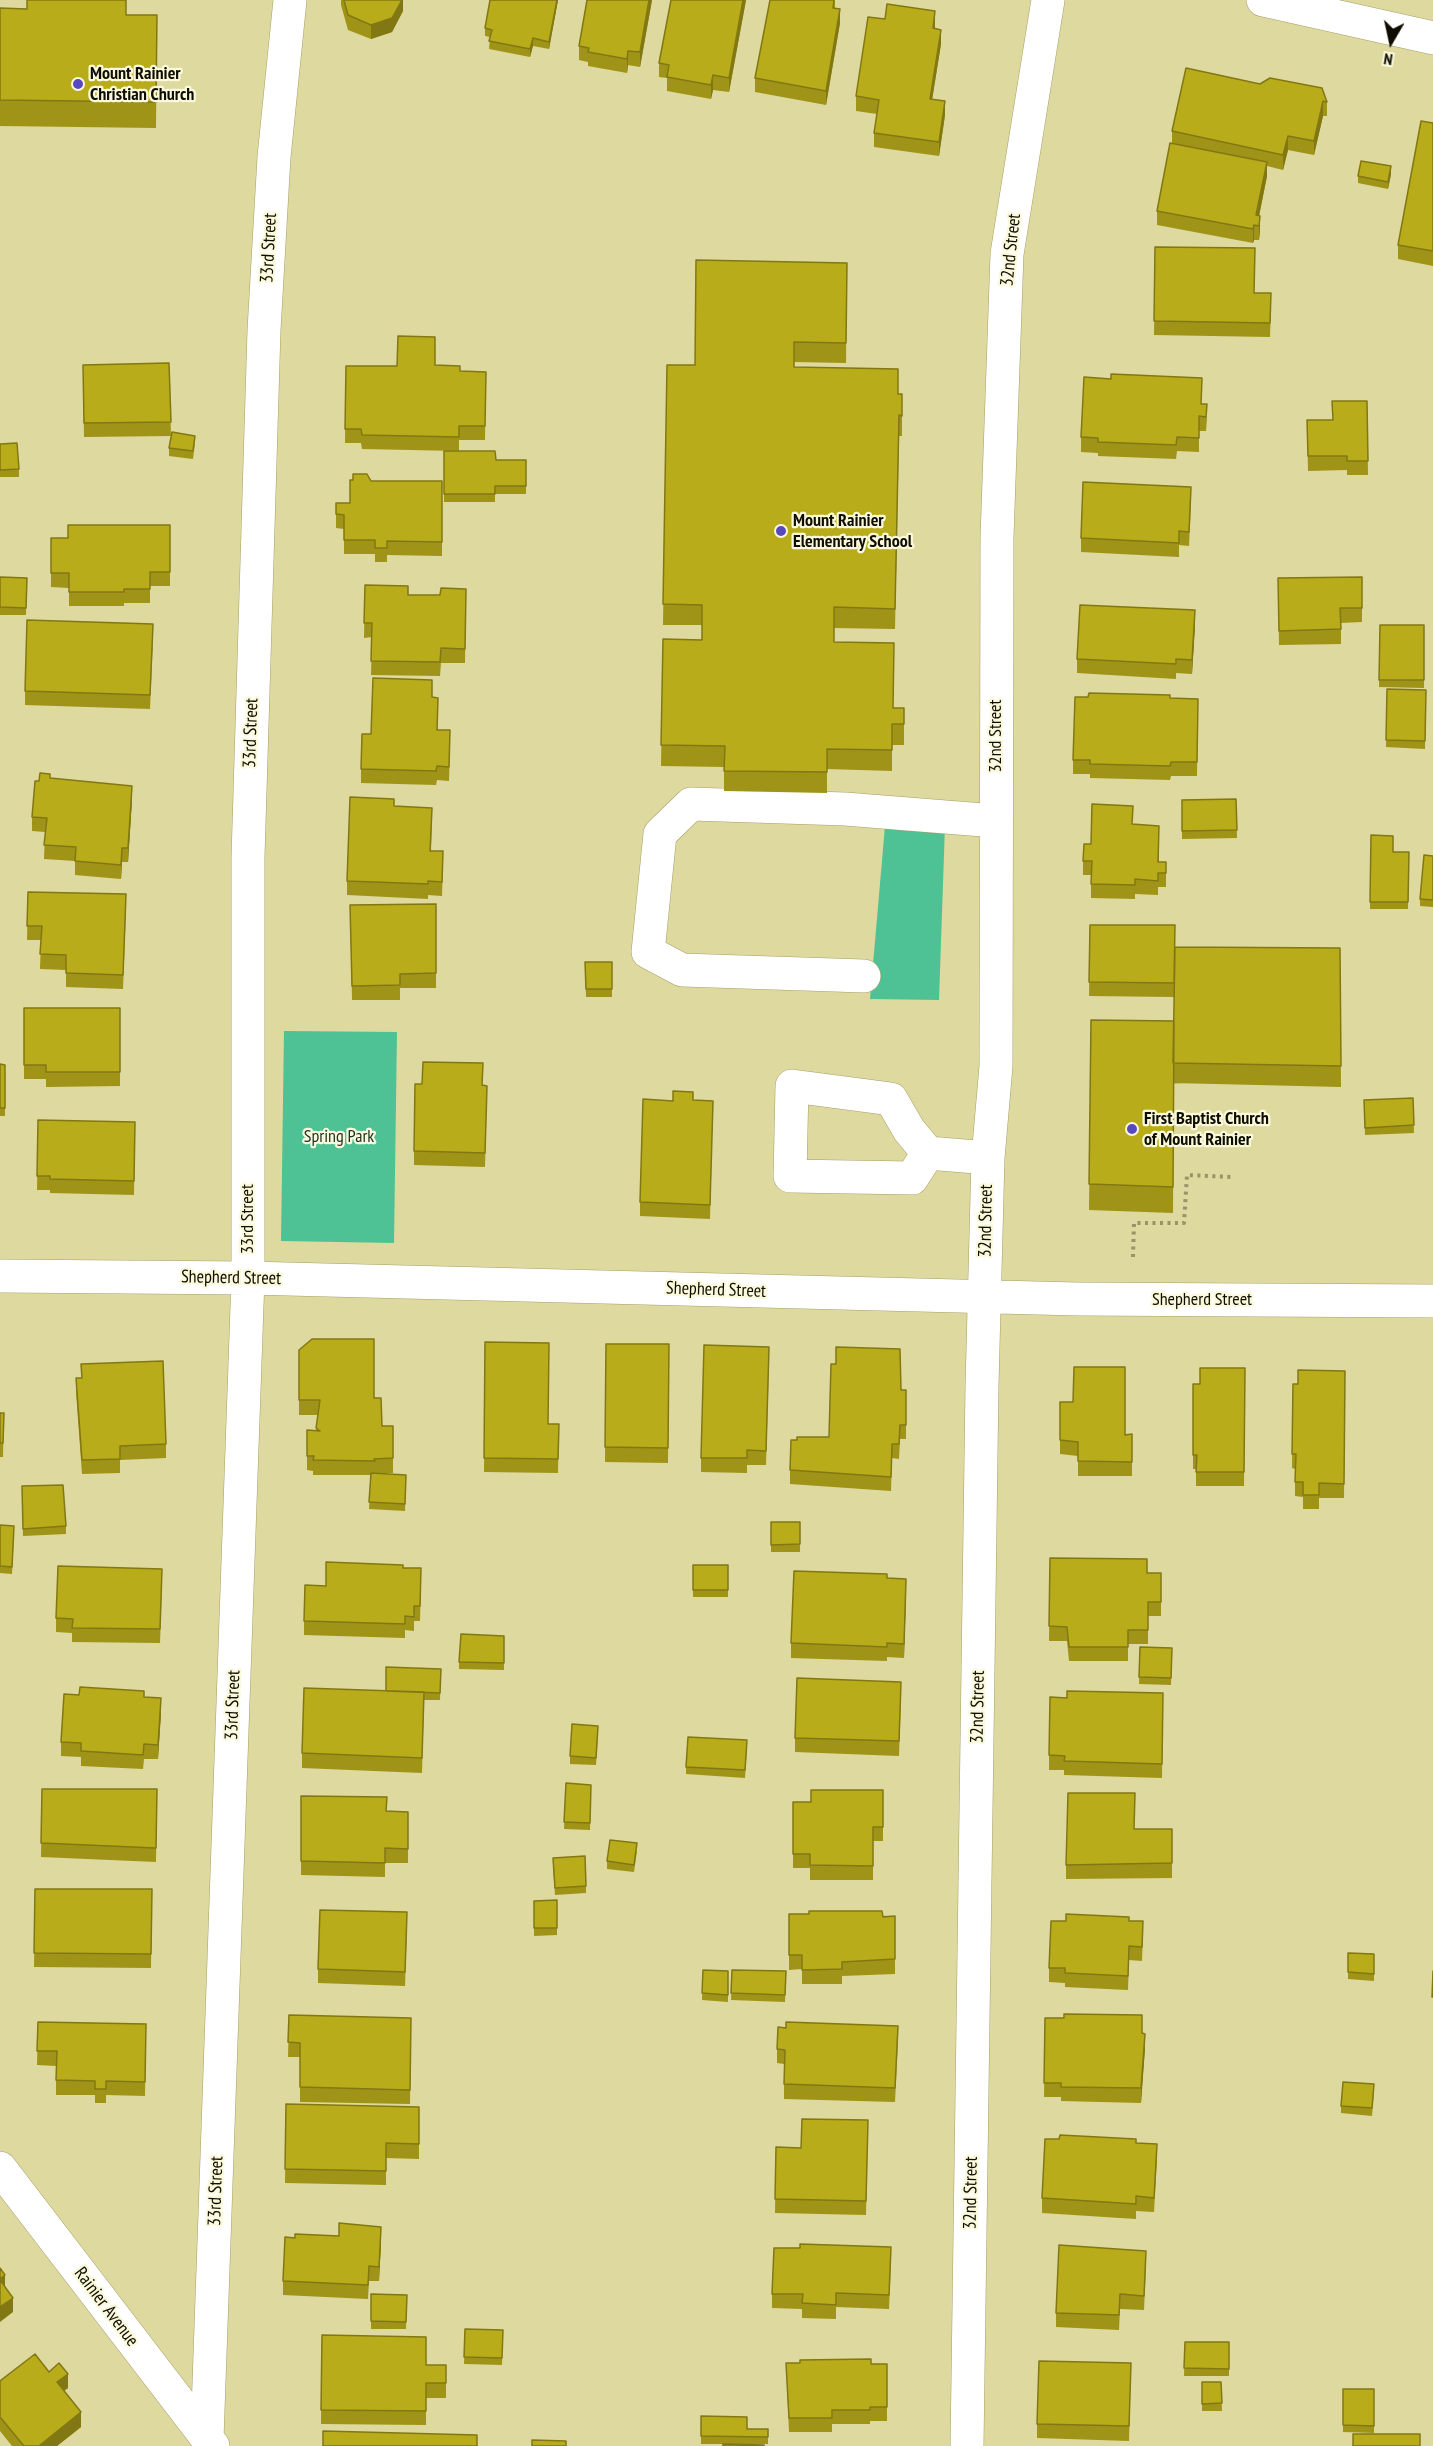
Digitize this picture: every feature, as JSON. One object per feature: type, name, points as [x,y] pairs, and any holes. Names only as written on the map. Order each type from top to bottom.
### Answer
[{"type":"street","name":"33rd Street","points":[[210,2443],[248,1278],[248,857],[264,330],[274,157],[290,0]]},
{"type":"street","name":"32nd Street","points":[[967,2446],[984,1296],[988,1158],[996,1066],[997,537],[1007,254],[1048,0]]},
{"type":"street","points":[[1263,0],[1433,38]]},
{"type":"street","points":[[864,976],[682,970],[648,952],[660,834],[692,804],[845,809],[996,821]]},
{"type":"street","points":[[928,1153],[988,1158]]},
{"type":"street","name":"Shepherd Street","points":[[0,1275],[248,1278],[1077,1299],[1433,1301]]},
{"type":"street","name":"Rainier Avenue","points":[[0,2168],[210,2443]]},
{"type":"path","points":[[1133,1262],[1134,1223],[1184,1223],[1187,1175],[1232,1177]]},
{"type":"green space","points":[[945,825],[939,1000],[870,999],[885,826]]},
{"type":"green space","name":"Spring Park","points":[[284,1031],[397,1032],[394,1243],[281,1241]]},
{"type":"building","name":"Mount Rainier Christian Church","points":[[27,0],[126,0],[126,15],[157,15],[156,102],[0,100],[0,8],[27,9]]},
{"type":"building","points":[[344,0],[402,0],[392,18],[371,25],[348,15]]},
{"type":"building","points":[[490,0],[557,0],[549,42],[533,38],[530,49],[489,41],[492,30],[485,28]]},
{"type":"building","points":[[587,0],[649,0],[640,52],[628,51],[627,59],[588,52],[589,48],[579,46]]},
{"type":"building","points":[[671,0],[743,0],[729,78],[713,75],[711,85],[667,77],[669,65],[659,63]]},
{"type":"building","points":[[770,0],[834,0],[833,8],[840,9],[826,91],[755,78]]},
{"type":"building","points":[[887,4],[935,11],[933,28],[941,30],[930,99],[945,101],[939,142],[874,133],[879,100],[856,96],[868,17],[885,19]]},
{"type":"building","points":[[1186,68],[1260,84],[1270,78],[1322,88],[1327,102],[1323,101],[1314,141],[1288,136],[1283,155],[1172,131]]},
{"type":"building","points":[[1421,121],[1433,123],[1433,251],[1398,245]]},
{"type":"building","points":[[1170,143],[1267,162],[1256,215],[1260,216],[1259,226],[1254,225],[1253,229],[1157,211]]},
{"type":"building","points":[[1361,161],[1391,166],[1388,182],[1358,176]]},
{"type":"building","points":[[1155,247],[1255,248],[1254,293],[1271,293],[1270,323],[1154,321]]},
{"type":"building","name":"Mount Rainier Elementary School","points":[[696,260],[847,263],[846,343],[794,342],[794,367],[898,369],[898,394],[902,394],[902,416],[899,415],[895,609],[834,607],[834,642],[894,643],[893,708],[904,708],[904,724],[892,724],[892,750],[827,749],[827,772],[724,771],[725,746],[661,745],[663,639],[702,640],[702,605],[663,604],[667,365],[695,365]]},
{"type":"building","points":[[398,336],[435,337],[435,365],[460,366],[460,371],[486,372],[485,426],[459,426],[459,437],[362,435],[361,429],[345,429],[346,366],[397,366]]},
{"type":"building","points":[[169,363],[171,422],[84,423],[83,365]]},
{"type":"building","points":[[1111,374],[1202,378],[1201,404],[1207,404],[1206,417],[1199,416],[1199,438],[1177,437],[1176,445],[1098,442],[1098,438],[1081,437],[1084,377],[1111,379]]},
{"type":"building","points":[[1332,401],[1367,401],[1368,461],[1347,461],[1347,456],[1308,456],[1307,420],[1333,420]]},
{"type":"building","points":[[172,432],[195,436],[193,451],[169,448]]},
{"type":"building","points":[[17,443],[19,469],[0,470],[0,444]]},
{"type":"building","points":[[444,451],[495,451],[496,460],[526,460],[526,486],[495,486],[495,494],[444,494]]},
{"type":"building","points":[[353,474],[367,474],[371,481],[442,481],[442,542],[387,541],[387,548],[375,548],[375,540],[344,540],[344,515],[336,514],[336,503],[350,503],[350,480],[353,480]]},
{"type":"building","points":[[1083,482],[1191,487],[1189,532],[1179,531],[1179,543],[1081,538]]},
{"type":"building","points":[[68,525],[170,525],[170,572],[150,572],[150,589],[124,589],[124,592],[69,592],[69,573],[51,573],[51,538],[68,538]]},
{"type":"building","points":[[0,577],[27,578],[26,608],[0,607]]},
{"type":"building","points":[[1362,577],[1362,608],[1340,608],[1341,629],[1279,631],[1278,578]]},
{"type":"building","points":[[365,585],[408,586],[408,595],[440,595],[441,588],[466,589],[465,649],[441,648],[440,662],[371,661],[372,623],[364,623]]},
{"type":"building","points":[[1080,605],[1195,610],[1192,660],[1176,659],[1176,664],[1077,659]]},
{"type":"building","points":[[27,620],[153,624],[150,695],[25,691]]},
{"type":"building","points":[[1380,625],[1424,625],[1424,680],[1379,680]]},
{"type":"building","points":[[373,678],[432,680],[432,697],[438,698],[437,730],[450,730],[449,767],[437,766],[436,771],[361,769],[362,734],[371,734]]},
{"type":"building","points":[[1387,689],[1426,690],[1425,741],[1386,740]]},
{"type":"building","points":[[1089,693],[1170,695],[1170,698],[1198,699],[1197,762],[1171,762],[1170,766],[1090,764],[1090,760],[1073,760],[1075,697],[1088,697]]},
{"type":"building","points":[[40,773],[50,774],[50,778],[132,786],[128,848],[122,848],[121,865],[75,861],[76,847],[44,845],[47,818],[32,817],[35,781],[39,781]]},
{"type":"building","points":[[350,797],[394,799],[394,806],[432,808],[430,851],[443,851],[442,882],[428,881],[428,884],[347,881]]},
{"type":"building","points":[[1236,799],[1237,830],[1182,831],[1182,800]]},
{"type":"building","points":[[1092,804],[1133,806],[1132,824],[1159,826],[1158,862],[1166,862],[1166,873],[1158,873],[1158,881],[1135,879],[1135,885],[1091,884],[1092,861],[1083,861],[1084,844],[1091,844]]},
{"type":"building","points":[[1371,835],[1393,836],[1393,852],[1409,852],[1408,902],[1370,902]]},
{"type":"building","points":[[1424,855],[1433,856],[1433,900],[1420,899]]},
{"type":"building","points":[[28,892],[126,894],[123,975],[66,973],[66,955],[40,954],[42,926],[27,926]]},
{"type":"building","points":[[436,904],[436,973],[400,974],[400,985],[352,986],[350,905]]},
{"type":"building","points":[[1090,925],[1175,925],[1174,983],[1089,982]]},
{"type":"building","points":[[1175,947],[1340,948],[1341,1066],[1173,1063]]},
{"type":"building","points":[[585,962],[612,962],[612,989],[586,989]]},
{"type":"building","points":[[24,1008],[120,1008],[120,1072],[46,1072],[46,1065],[24,1065]]},
{"type":"building","name":"First Baptist Church of Mount Rainier","points":[[1091,1020],[1174,1021],[1173,1187],[1089,1184]]},
{"type":"building","points":[[423,1062],[483,1063],[482,1085],[487,1086],[485,1153],[414,1151],[415,1084],[422,1084]]},
{"type":"building","points":[[0,1064],[5,1065],[5,1108],[0,1108]]},
{"type":"building","points":[[673,1091],[693,1092],[693,1100],[713,1101],[710,1205],[640,1202],[643,1099],[673,1101]]},
{"type":"building","points":[[1413,1098],[1414,1125],[1365,1128],[1364,1100]]},
{"type":"building","points":[[38,1120],[135,1122],[134,1181],[50,1179],[50,1176],[37,1176]]},
{"type":"building","points":[[312,1339],[374,1339],[374,1398],[381,1398],[382,1426],[393,1426],[393,1458],[374,1459],[375,1461],[313,1460],[314,1456],[307,1456],[307,1430],[320,1431],[316,1428],[320,1400],[299,1400],[299,1350]]},
{"type":"building","points":[[485,1342],[549,1343],[548,1424],[559,1424],[558,1459],[484,1458]]},
{"type":"building","points":[[606,1344],[669,1344],[668,1448],[605,1447]]},
{"type":"building","points":[[704,1345],[769,1347],[766,1451],[747,1450],[747,1458],[701,1458]]},
{"type":"building","points":[[836,1347],[900,1349],[901,1390],[906,1390],[906,1425],[900,1425],[899,1444],[892,1444],[891,1477],[790,1470],[791,1440],[797,1440],[797,1437],[829,1437],[831,1364],[836,1364]]},
{"type":"building","points":[[163,1361],[166,1444],[120,1446],[120,1459],[82,1460],[76,1378],[82,1378],[81,1364]]},
{"type":"building","points":[[1074,1367],[1125,1367],[1125,1435],[1132,1434],[1132,1462],[1078,1461],[1078,1442],[1060,1440],[1060,1402],[1073,1402]]},
{"type":"building","points":[[1200,1368],[1245,1368],[1244,1472],[1196,1472],[1197,1455],[1193,1455],[1193,1384],[1200,1384]]},
{"type":"building","points":[[1298,1370],[1345,1371],[1344,1484],[1319,1483],[1319,1495],[1303,1495],[1303,1482],[1295,1482],[1296,1454],[1292,1454],[1293,1384],[1298,1384]]},
{"type":"building","points":[[0,1413],[4,1413],[3,1443],[0,1443]]},
{"type":"building","points":[[371,1473],[406,1475],[405,1504],[369,1502]]},
{"type":"building","points":[[63,1485],[66,1526],[23,1529],[22,1486]]},
{"type":"building","points":[[771,1522],[800,1522],[800,1544],[771,1545]]},
{"type":"building","points":[[0,1525],[14,1526],[12,1567],[0,1566]]},
{"type":"building","points":[[1050,1558],[1147,1559],[1147,1573],[1161,1573],[1161,1602],[1148,1602],[1148,1630],[1128,1630],[1128,1647],[1069,1647],[1067,1627],[1049,1626]]},
{"type":"building","points":[[326,1562],[403,1565],[403,1568],[421,1568],[420,1606],[414,1606],[414,1617],[405,1616],[405,1624],[304,1621],[305,1585],[326,1586]]},
{"type":"building","points":[[693,1565],[728,1565],[728,1590],[693,1590]]},
{"type":"building","points":[[58,1566],[162,1569],[160,1629],[72,1628],[73,1619],[56,1618]]},
{"type":"building","points":[[794,1571],[887,1574],[887,1578],[906,1579],[904,1644],[887,1643],[887,1647],[791,1643]]},
{"type":"building","points":[[461,1634],[504,1636],[504,1663],[459,1662]]},
{"type":"building","points":[[1140,1647],[1172,1648],[1171,1678],[1139,1677]]},
{"type":"building","points":[[386,1667],[441,1669],[440,1693],[386,1691]]},
{"type":"building","points":[[797,1678],[901,1682],[899,1741],[795,1738]]},
{"type":"building","points":[[80,1687],[144,1691],[144,1697],[161,1698],[158,1745],[144,1744],[143,1755],[81,1751],[81,1743],[61,1742],[64,1694],[79,1695]]},
{"type":"building","points":[[304,1688],[424,1692],[422,1758],[302,1753]]},
{"type":"building","points":[[1067,1691],[1163,1693],[1162,1764],[1064,1761],[1065,1756],[1049,1755],[1050,1697],[1067,1698]]},
{"type":"building","points":[[572,1724],[598,1726],[596,1758],[570,1756]]},
{"type":"building","points":[[688,1737],[747,1740],[745,1770],[686,1767]]},
{"type":"building","points":[[566,1783],[591,1785],[590,1823],[564,1822]]},
{"type":"building","points":[[42,1789],[157,1789],[156,1848],[41,1843]]},
{"type":"building","points":[[811,1790],[883,1790],[883,1827],[873,1827],[873,1866],[810,1865],[810,1854],[793,1854],[793,1802],[811,1802]]},
{"type":"building","points":[[1068,1793],[1135,1793],[1134,1829],[1172,1829],[1172,1863],[1066,1865]]},
{"type":"building","points":[[301,1796],[387,1797],[386,1811],[408,1812],[408,1849],[385,1848],[385,1863],[301,1861]]},
{"type":"building","points":[[610,1840],[637,1843],[634,1865],[607,1861]]},
{"type":"building","points":[[585,1856],[586,1886],[555,1888],[553,1858]]},
{"type":"building","points":[[35,1889],[152,1889],[151,1954],[34,1953]]},
{"type":"building","points":[[557,1900],[557,1928],[534,1928],[534,1901]]},
{"type":"building","points":[[320,1910],[407,1912],[405,1972],[318,1969]]},
{"type":"building","points":[[809,1911],[882,1911],[883,1917],[895,1916],[895,1959],[842,1962],[842,1969],[802,1970],[802,1955],[789,1955],[789,1914],[809,1914]]},
{"type":"building","points":[[1066,1914],[1129,1917],[1129,1921],[1143,1921],[1142,1947],[1129,1946],[1128,1976],[1065,1973],[1065,1968],[1049,1968],[1051,1921],[1066,1921]]},
{"type":"building","points":[[1348,1953],[1374,1954],[1374,1974],[1348,1972]]},
{"type":"building","points":[[703,1970],[728,1971],[728,1995],[702,1993]]},
{"type":"building","points":[[732,1970],[786,1971],[785,1995],[731,1993]]},
{"type":"building","points":[[1064,2014],[1142,2015],[1142,2033],[1145,2034],[1141,2088],[1061,2087],[1061,2083],[1044,2083],[1045,2018],[1064,2018]]},
{"type":"building","points":[[289,2015],[411,2018],[410,2090],[300,2087],[300,2043],[288,2042]]},
{"type":"building","points":[[38,2022],[146,2024],[145,2082],[106,2081],[106,2089],[95,2089],[95,2081],[56,2080],[57,2051],[37,2051]]},
{"type":"building","points":[[786,2022],[898,2026],[895,2088],[784,2084],[785,2050],[777,2049],[778,2027],[786,2028]]},
{"type":"building","points":[[1343,2082],[1374,2084],[1372,2108],[1341,2106]]},
{"type":"building","points":[[286,2104],[419,2107],[419,2144],[386,2143],[386,2171],[285,2169]]},
{"type":"building","points":[[802,2119],[868,2120],[866,2201],[775,2199],[776,2147],[801,2148]]},
{"type":"building","points":[[1060,2135],[1136,2139],[1136,2143],[1157,2144],[1154,2198],[1136,2196],[1136,2204],[1042,2198],[1045,2139],[1059,2139]]},
{"type":"building","points":[[339,2223],[381,2227],[379,2267],[369,2266],[368,2285],[283,2281],[285,2237],[295,2238],[295,2234],[339,2236]]},
{"type":"building","points":[[800,2244],[891,2247],[889,2295],[836,2293],[836,2305],[802,2303],[803,2294],[772,2294],[774,2248],[800,2248]]},
{"type":"building","points":[[1059,2245],[1146,2251],[1144,2296],[1120,2294],[1119,2315],[1056,2313]]},
{"type":"building","points":[[0,2268],[5,2275],[0,2279]]},
{"type":"building","points":[[0,2280],[13,2298],[0,2307]]},
{"type":"building","points":[[371,2294],[407,2295],[406,2322],[371,2321]]},
{"type":"building","points":[[465,2329],[503,2330],[502,2358],[464,2357]]},
{"type":"building","points":[[322,2335],[426,2337],[426,2365],[446,2365],[446,2383],[426,2383],[426,2411],[321,2410]]},
{"type":"building","points":[[1185,2342],[1229,2342],[1229,2369],[1184,2368]]},
{"type":"building","points":[[35,2354],[49,2372],[59,2363],[68,2374],[57,2382],[81,2412],[39,2446],[24,2446],[0,2417],[0,2381]]},
{"type":"building","points":[[871,2359],[871,2364],[887,2364],[887,2407],[870,2407],[870,2410],[832,2410],[832,2418],[789,2418],[786,2363],[800,2363],[800,2360]]},
{"type":"building","points":[[1039,2361],[1131,2363],[1129,2426],[1037,2424]]},
{"type":"building","points":[[1202,2382],[1221,2382],[1222,2403],[1202,2404]]},
{"type":"building","points":[[1343,2389],[1374,2389],[1374,2426],[1343,2425]]},
{"type":"building","points":[[701,2416],[747,2417],[747,2429],[768,2429],[768,2437],[701,2436]]},
{"type":"building","points":[[323,2431],[477,2435],[477,2446],[323,2446]]},
{"type":"building","points":[[1353,2434],[1420,2434],[1420,2446],[1353,2446]]},
{"type":"building","points":[[532,2440],[566,2441],[566,2446],[532,2446]]},
{"type":"building","points":[[723,2444],[764,2445],[764,2446],[723,2446]]},
{"type":"place","name":"Mount Rainier Christian Church","points":[[78,84]]},
{"type":"place","name":"Mount Rainier Elementary School","points":[[781,531]]},
{"type":"place","name":"First Baptist Church of Mount Rainier","points":[[1132,1129]]}]
